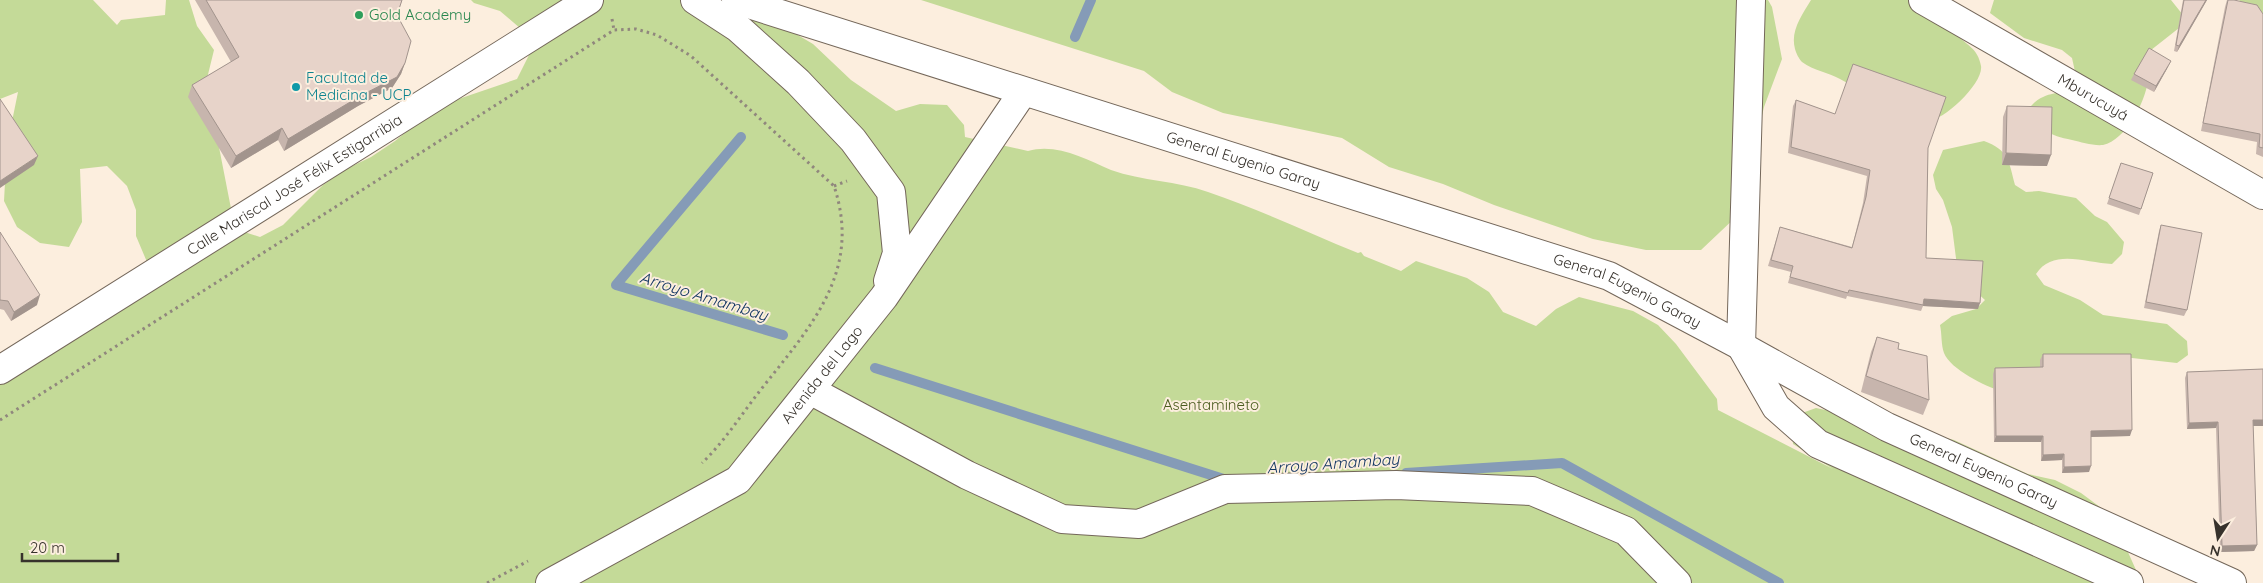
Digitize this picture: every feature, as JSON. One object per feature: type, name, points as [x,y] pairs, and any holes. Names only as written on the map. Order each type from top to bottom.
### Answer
[{"type":"street","name":"Calle Mariscal José Félix Estigarribia","points":[[0,370],[589,0]]},
{"type":"street","points":[[695,0],[738,28],[798,82],[853,140],[891,192],[896,253],[884,297]]},
{"type":"street","name":"General Eugenio Garay","points":[[736,0],[1022,92],[1609,276],[1887,427],[2232,583]]},
{"type":"street","points":[[1751,0],[1741,346],[1776,407],[1818,444],[2129,583]]},
{"type":"street","name":"Mburucuyá","points":[[1923,0],[2263,195]]},
{"type":"street","name":"Avenida del Lago","points":[[550,583],[738,480],[884,297],[1022,92]]},
{"type":"street","points":[[810,390],[967,475],[1062,519],[1139,524],[1225,489],[1396,485],[1532,491],[1626,530],[1677,583]]},
{"type":"path","points":[[0,420],[614,30],[636,29],[657,35],[691,56],[834,186],[841,206],[843,238],[837,275],[814,321],[709,456],[695,469]]},
{"type":"path","points":[[487,583],[531,560]]},
{"type":"green space","name":"Asentamineto","points":[[0,0],[93,0],[117,25],[121,20],[165,15],[166,0],[189,0],[197,26],[214,50],[201,103],[218,142],[235,229],[260,237],[283,225],[323,185],[346,169],[371,157],[395,141],[438,106],[517,79],[529,55],[521,29],[500,11],[474,3],[471,0],[738,0],[813,44],[851,80],[896,111],[920,104],[947,105],[964,125],[965,137],[1028,151],[1050,149],[1071,153],[1123,174],[1196,188],[1265,213],[1358,253],[1361,252],[1364,256],[1401,271],[1416,261],[1467,278],[1489,292],[1503,312],[1536,326],[1556,309],[1579,297],[1633,311],[1658,325],[1676,344],[1717,399],[1718,410],[1833,469],[1793,444],[1791,417],[1816,408],[1897,425],[1954,440],[2028,474],[2055,480],[2081,493],[2104,510],[2119,532],[2140,579],[2144,583],[0,583],[0,357],[25,338],[147,262],[136,236],[136,210],[127,186],[107,166],[80,169],[82,222],[69,247],[40,243],[17,227],[4,201],[7,146],[18,92],[0,99]]},
{"type":"green space","points":[[921,0],[1768,0],[1772,7],[1782,59],[1764,107],[1738,215],[1701,250],[1646,250],[1593,239],[1494,205],[1443,184],[1389,167],[1342,138],[1223,113],[1172,92],[1144,71]]},
{"type":"green space","points":[[1811,0],[1931,0],[1956,34],[1977,55],[1981,66],[1976,82],[1961,101],[1951,109],[1942,116],[1926,121],[1811,67],[1802,62],[1795,51],[1794,36],[1798,23]]},
{"type":"green space","points":[[1994,0],[2171,0],[2183,15],[2179,28],[2146,54],[2148,81],[2146,90],[2139,109],[2127,128],[2111,142],[2095,145],[2056,136],[2045,130],[2037,121],[2031,106],[2042,97],[2071,89],[2078,85],[2072,58],[2062,50],[2024,38],[1990,13]]},
{"type":"green space","points":[[2239,0],[2263,0],[2263,17],[2254,13]]},
{"type":"green space","points":[[1984,141],[1999,148],[2007,158],[2015,185],[2026,192],[2039,191],[2076,198],[2095,216],[2107,222],[2124,242],[2122,254],[2112,264],[2071,259],[2051,261],[2036,274],[2044,285],[2080,300],[2103,315],[2167,324],[2187,341],[2188,355],[2177,363],[2123,357],[2002,391],[1987,386],[1953,365],[1943,350],[1940,325],[1952,316],[1976,309],[1985,300],[1974,290],[1957,266],[1952,227],[1943,200],[1936,189],[1933,175],[1943,150]]},
{"type":"building","points":[[206,0],[402,0],[397,15],[411,41],[405,63],[397,77],[362,95],[288,139],[282,128],[236,156],[192,85],[239,57]]},
{"type":"building","points":[[2184,0],[2206,0],[2179,46],[2176,45]]},
{"type":"building","points":[[2228,0],[2257,5],[2263,14],[2263,148],[2259,147],[2260,134],[2203,123]]},
{"type":"building","points":[[2149,48],[2171,61],[2156,86],[2134,74]]},
{"type":"building","points":[[1853,64],[1946,97],[1928,148],[1926,258],[1983,261],[1980,303],[1924,299],[1923,305],[1849,290],[1848,293],[1790,277],[1793,266],[1771,260],[1780,227],[1852,248],[1866,197],[1870,170],[1791,147],[1796,100],[1835,114]]},
{"type":"building","points":[[0,99],[38,156],[0,181]]},
{"type":"building","points":[[2007,106],[2052,107],[2051,155],[2006,153]]},
{"type":"building","points":[[2121,163],[2153,173],[2141,209],[2109,198]]},
{"type":"building","points":[[2161,225],[2202,233],[2187,310],[2146,302]]},
{"type":"building","points":[[0,232],[40,295],[14,312],[8,301],[0,300]]},
{"type":"building","points":[[1877,337],[1899,343],[1898,349],[1927,356],[1929,400],[1866,376]]},
{"type":"building","points":[[2043,354],[2131,354],[2132,430],[2091,431],[2091,466],[2064,467],[2064,454],[2043,455],[2043,436],[1996,436],[1995,368],[2043,367]]},
{"type":"building","points":[[2263,369],[2263,420],[2253,420],[2257,545],[2222,546],[2218,422],[2189,423],[2187,372]]},
{"type":"waterway","points":[[1075,37],[1091,0]]},
{"type":"waterway","points":[[741,137],[616,285],[783,335]]},
{"type":"waterway","name":"Arroyo Amambay","points":[[875,368],[1230,481]]},
{"type":"waterway","name":"Arroyo Amambay","points":[[1406,473],[1562,463],[1779,583]]},
{"type":"place","name":"Gold Academy","points":[[359,15]]},
{"type":"place","name":"Facultad de Medicina - UCP","points":[[296,87]]}]
